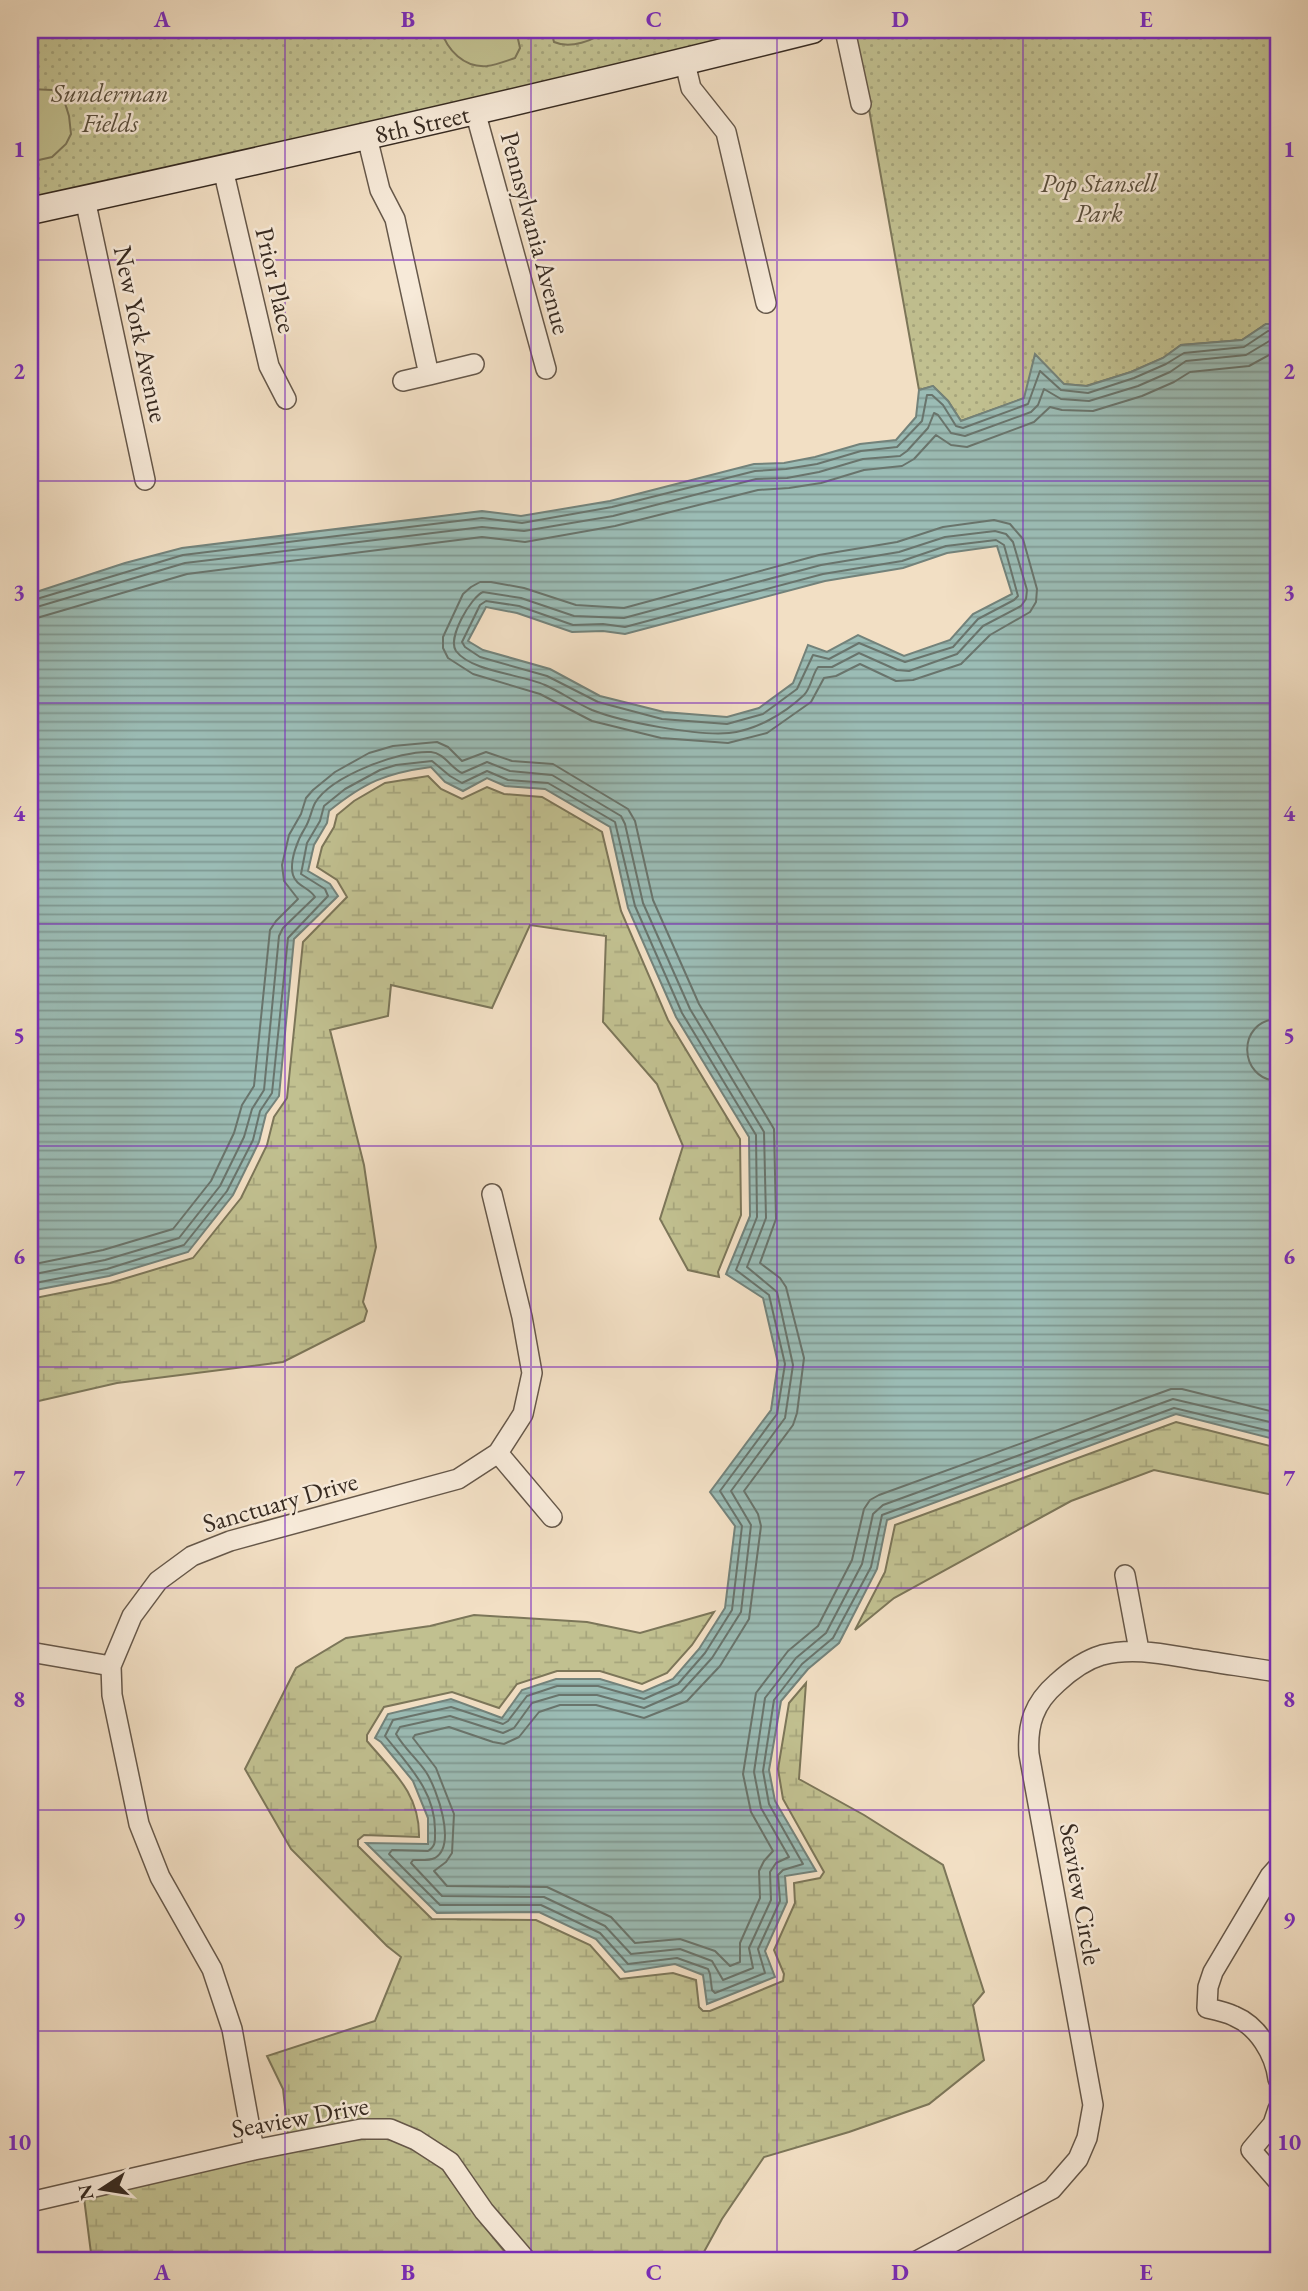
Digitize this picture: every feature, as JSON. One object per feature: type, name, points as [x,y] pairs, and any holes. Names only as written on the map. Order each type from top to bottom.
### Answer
[{"type":"street","name":"8th Street","points":[[30,211],[366,137],[685,63],[812,30]]},
{"type":"street","points":[[845,30],[862,104]]},
{"type":"street","points":[[685,63],[691,88],[726,132],[766,303]]},
{"type":"street","name":"Pennsylvania Avenue","points":[[475,111],[546,369]]},
{"type":"street","points":[[366,137],[380,190],[395,219],[429,375]]},
{"type":"street","name":"Prior Place","points":[[223,169],[269,366],[286,399]]},
{"type":"street","name":"New York Avenue","points":[[85,199],[145,480]]},
{"type":"street","points":[[403,382],[474,364]]},
{"type":"street","name":"Sanctuary Drive","points":[[254,2150],[232,2029],[212,1969],[160,1877],[139,1824],[112,1695],[111,1666],[132,1616],[158,1581],[192,1556],[230,1541],[458,1479],[498,1453],[523,1414],[532,1373],[522,1317],[492,1194]]},
{"type":"street","points":[[498,1453],[552,1517]]},
{"type":"street","points":[[1125,1574],[1139,1650]]},
{"type":"street","name":"Seaview Circle","points":[[917,2261],[1052,2189],[1078,2159],[1087,2138],[1093,2105],[1028,1754],[1032,1713],[1045,1693],[1068,1673],[1085,1661],[1103,1655],[1139,1650],[1278,1672]]},
{"type":"street","points":[[30,1652],[111,1666]]},
{"type":"street","points":[[1278,1867],[1213,1972],[1208,1987],[1207,2008],[1233,2015],[1255,2032],[1272,2054],[1278,2079]]},
{"type":"street","points":[[1278,2109],[1273,2124],[1251,2150],[1278,2180]]},
{"type":"street","name":"Seaview Drive","points":[[30,2202],[254,2150],[361,2129],[390,2129],[416,2140],[450,2162],[484,2211],[527,2261]]},
{"type":"green space","name":"Sunderman Fields","points":[[30,30],[794,30],[30,206]]},
{"type":"green space","points":[[441,30],[516,30],[520,48],[515,58],[494,65],[479,66],[464,61],[452,51]]},
{"type":"green space","points":[[551,30],[606,30],[595,38],[567,45],[554,42]]},
{"type":"green space","name":"Pop Stansell Park","points":[[883,30],[1278,30],[1278,324],[1266,324],[1242,340],[1181,345],[1163,358],[1131,372],[1086,386],[1064,384],[961,421],[948,401],[933,386],[919,390],[856,36]]},
{"type":"green space","points":[[30,89],[52,90],[63,97],[71,134],[66,144],[52,157],[30,162]]},
{"type":"green space","points":[[428,776],[441,789],[462,799],[487,787],[504,794],[542,797],[602,832],[621,911],[668,1020],[740,1139],[741,1215],[718,1272],[719,1277],[688,1270],[660,1219],[683,1146],[657,1084],[603,1022],[606,936],[530,925],[492,1008],[391,985],[388,1016],[330,1030],[364,1165],[376,1247],[363,1302],[367,1311],[364,1321],[283,1362],[117,1383],[30,1403],[30,1299],[110,1283],[193,1258],[241,1198],[267,1145],[274,1117],[287,1098],[303,942],[347,897],[337,880],[317,867],[322,847],[334,827],[337,815],[354,801],[385,783]]},
{"type":"green space","points":[[1176,1422],[1278,1448],[1278,1496],[1154,1470],[1071,1501],[894,1598],[855,1630],[885,1572],[895,1525]]},
{"type":"green space","points":[[714,1612],[692,1645],[667,1673],[642,1684],[600,1671],[557,1671],[517,1684],[499,1708],[452,1692],[384,1707],[367,1735],[367,1741],[410,1795],[418,1821],[419,1837],[364,1835],[358,1840],[358,1846],[432,1919],[536,1920],[590,1945],[620,1979],[673,1973],[696,1980],[699,2007],[703,2011],[710,2011],[783,1981],[784,1974],[774,1950],[795,1903],[794,1883],[820,1878],[824,1872],[783,1799],[778,1769],[789,1703],[806,1683],[799,1779],[864,1815],[943,1865],[984,1992],[973,2005],[984,2060],[929,2104],[849,2132],[764,2157],[722,2219],[699,2261],[543,2261],[529,2251],[492,2206],[458,2157],[422,2133],[288,2134],[283,2089],[267,2056],[375,2021],[401,1957],[291,1849],[245,1769],[296,1668],[346,1638],[430,1626],[474,1615],[587,1622],[640,1633]]},
{"type":"green space","points":[[362,2138],[387,2138],[411,2148],[442,2168],[512,2261],[92,2261],[84,2198]]},
{"type":"water","points":[[1266,324],[1278,324],[1278,1045],[1274,1046],[1278,1082],[1278,1440],[1176,1414],[887,1520],[877,1569],[839,1643],[808,1669],[781,1701],[769,1770],[775,1801],[816,1871],[785,1876],[787,1902],[765,1951],[775,1977],[707,2004],[703,1975],[675,1964],[625,1972],[596,1939],[539,1912],[437,1913],[366,1843],[428,1844],[428,1818],[413,1781],[375,1738],[388,1714],[451,1699],[502,1718],[522,1690],[556,1679],[600,1679],[643,1692],[673,1679],[699,1649],[725,1608],[735,1526],[710,1492],[771,1410],[778,1363],[763,1298],[726,1274],[750,1216],[749,1137],[676,1017],[628,908],[610,827],[545,789],[505,786],[487,778],[463,791],[445,782],[431,767],[401,772],[365,786],[329,811],[327,823],[314,845],[308,871],[330,884],[338,896],[294,939],[279,1096],[266,1114],[259,1142],[233,1195],[188,1252],[109,1276],[30,1291],[30,594],[125,563],[182,548],[482,511],[521,516],[610,501],[754,464],[784,463],[860,444],[896,440],[916,417],[919,390],[933,386],[948,401],[961,421],[1024,398],[1035,354],[1064,384],[1087,386],[1131,372],[1163,358],[1181,345],[1242,340]],"holes":[[[997,546],[1012,594],[973,614],[950,640],[904,656],[858,635],[827,652],[808,645],[793,683],[759,708],[727,717],[664,712],[600,696],[550,669],[483,650],[468,641],[486,607],[517,613],[572,632],[603,631],[625,634],[825,581],[903,568],[947,553]]]}]
